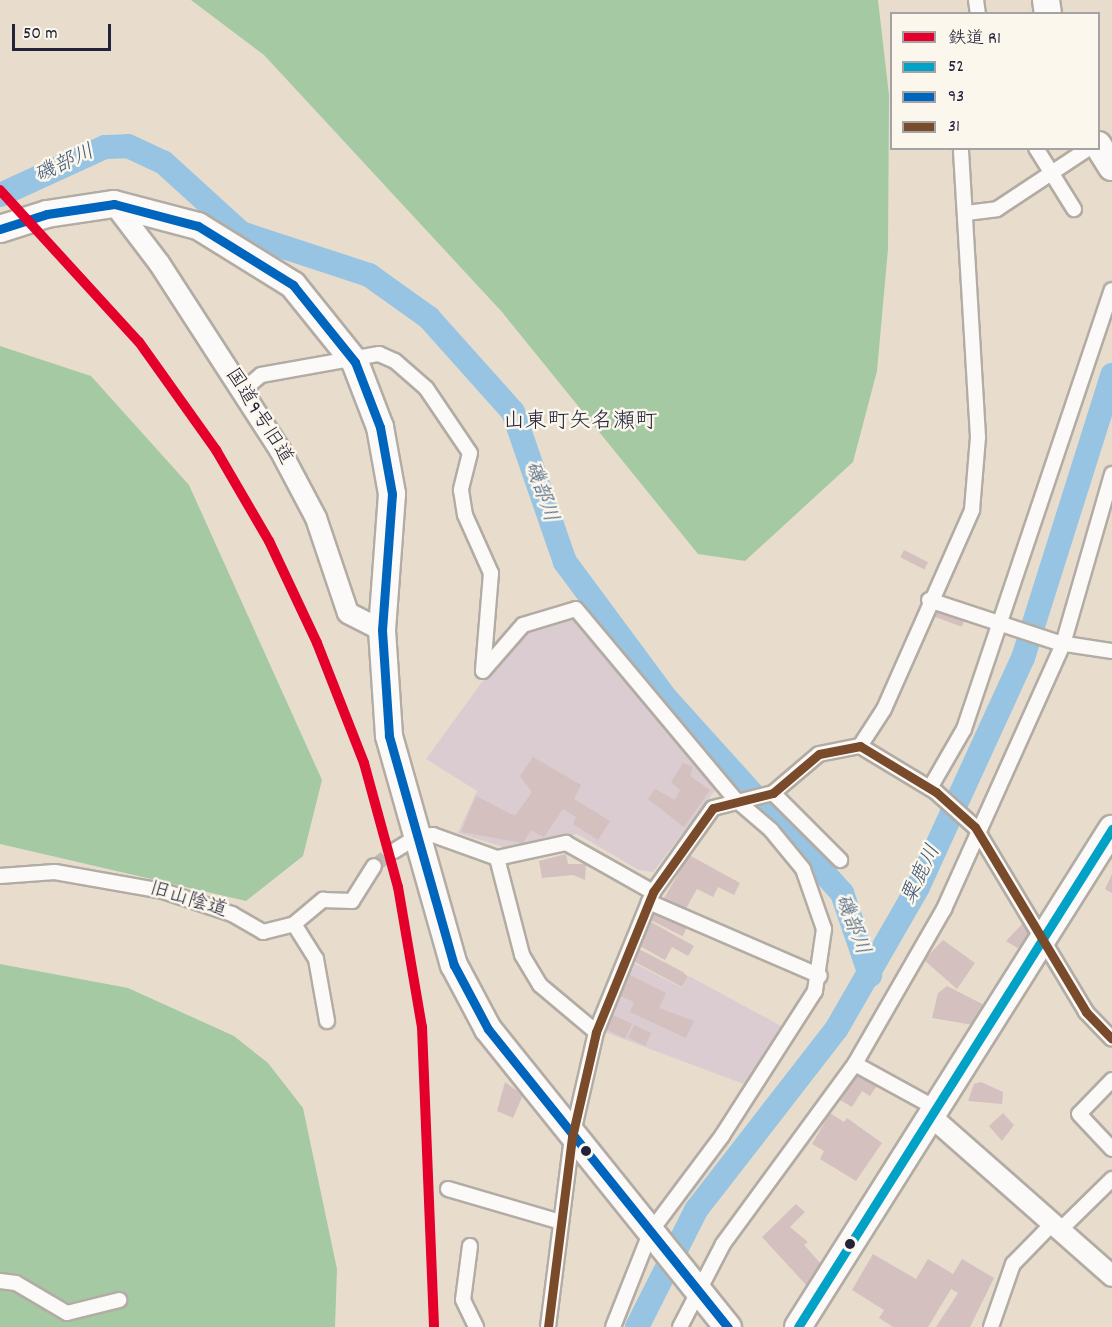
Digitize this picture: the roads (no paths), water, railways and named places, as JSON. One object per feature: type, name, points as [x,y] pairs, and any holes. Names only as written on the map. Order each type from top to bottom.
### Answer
[{"type":"highway","points":[[1100,148],[1112,167]]},
{"type":"highway","points":[[0,229],[47,214],[114,204],[198,226],[261,261],[301,293],[355,362],[380,427],[392,494],[382,630],[389,736],[416,837],[465,991],[488,1029],[572,1137],[728,1327]]},
{"type":"highway","points":[[798,1327],[937,1114],[1112,830]]},
{"type":"street","points":[[860,746],[884,709],[929,600],[972,510],[978,437],[961,150]]},
{"type":"street","points":[[1036,150],[1074,209]]},
{"type":"street","points":[[966,213],[997,209],[1086,150]]},
{"type":"street","name":"国道9号旧道","points":[[114,204],[242,391],[316,519],[348,613],[382,630]]},
{"type":"street","points":[[933,790],[964,729],[1002,625],[1112,290]]},
{"type":"street","points":[[242,391],[261,375],[355,362],[380,354],[394,361],[426,388],[470,453],[461,490],[465,515],[491,573],[483,671],[523,625],[576,609],[735,799],[771,830],[803,869],[824,929],[820,976],[784,1045],[653,1234],[613,1327]]},
{"type":"street","points":[[680,1327],[723,1244],[855,1064],[978,831],[1061,643],[1112,474]]},
{"type":"street","points":[[929,600],[1061,643],[1112,651]]},
{"type":"street","points":[[548,1327],[572,1137],[596,1032],[651,897],[713,808],[735,799],[772,793],[819,754],[860,746],[933,790],[978,831],[1086,1012],[1112,1039]]},
{"type":"street","points":[[772,793],[840,860]]},
{"type":"street","points":[[394,851],[416,837],[456,839],[497,858],[566,843],[651,897],[820,976]]},
{"type":"street","points":[[497,858],[522,955],[540,985],[596,1032]]},
{"type":"street","points":[[327,1021],[326,994],[316,959],[294,924],[323,900],[352,901],[374,866]]},
{"type":"street","name":"旧山陰道","points":[[0,876],[55,872],[163,891],[231,914],[263,932],[294,924]]},
{"type":"street","points":[[855,1064],[937,1114],[1056,1227],[1112,1276]]},
{"type":"street","points":[[1112,1080],[1079,1114],[1112,1149]]},
{"type":"street","points":[[991,1327],[1013,1264],[1112,1179]]},
{"type":"street","points":[[448,1189],[561,1222]]},
{"type":"street","points":[[470,1246],[463,1300],[476,1327]]},
{"type":"street","points":[[0,1281],[16,1283],[67,1313],[119,1300]]},
{"type":"waterway","name":"磯部川","points":[[0,195],[105,147],[128,146],[163,162],[241,233],[369,275],[429,318],[513,412],[565,562],[664,696],[842,893],[870,975]]},
{"type":"waterway","name":"粟鹿川","points":[[637,1327],[696,1210],[837,1028],[918,887],[1023,658],[1112,375]]},
{"type":"tunnel","points":[[374,866],[394,851]]},
{"type":"rail line","name":"R1","points":[[0,190],[139,342],[216,450],[269,541],[317,643],[364,763],[398,887],[422,1027],[434,1327]]},
{"type":"district","name":"山東町矢名瀬町","points":[[580,423]]}]
